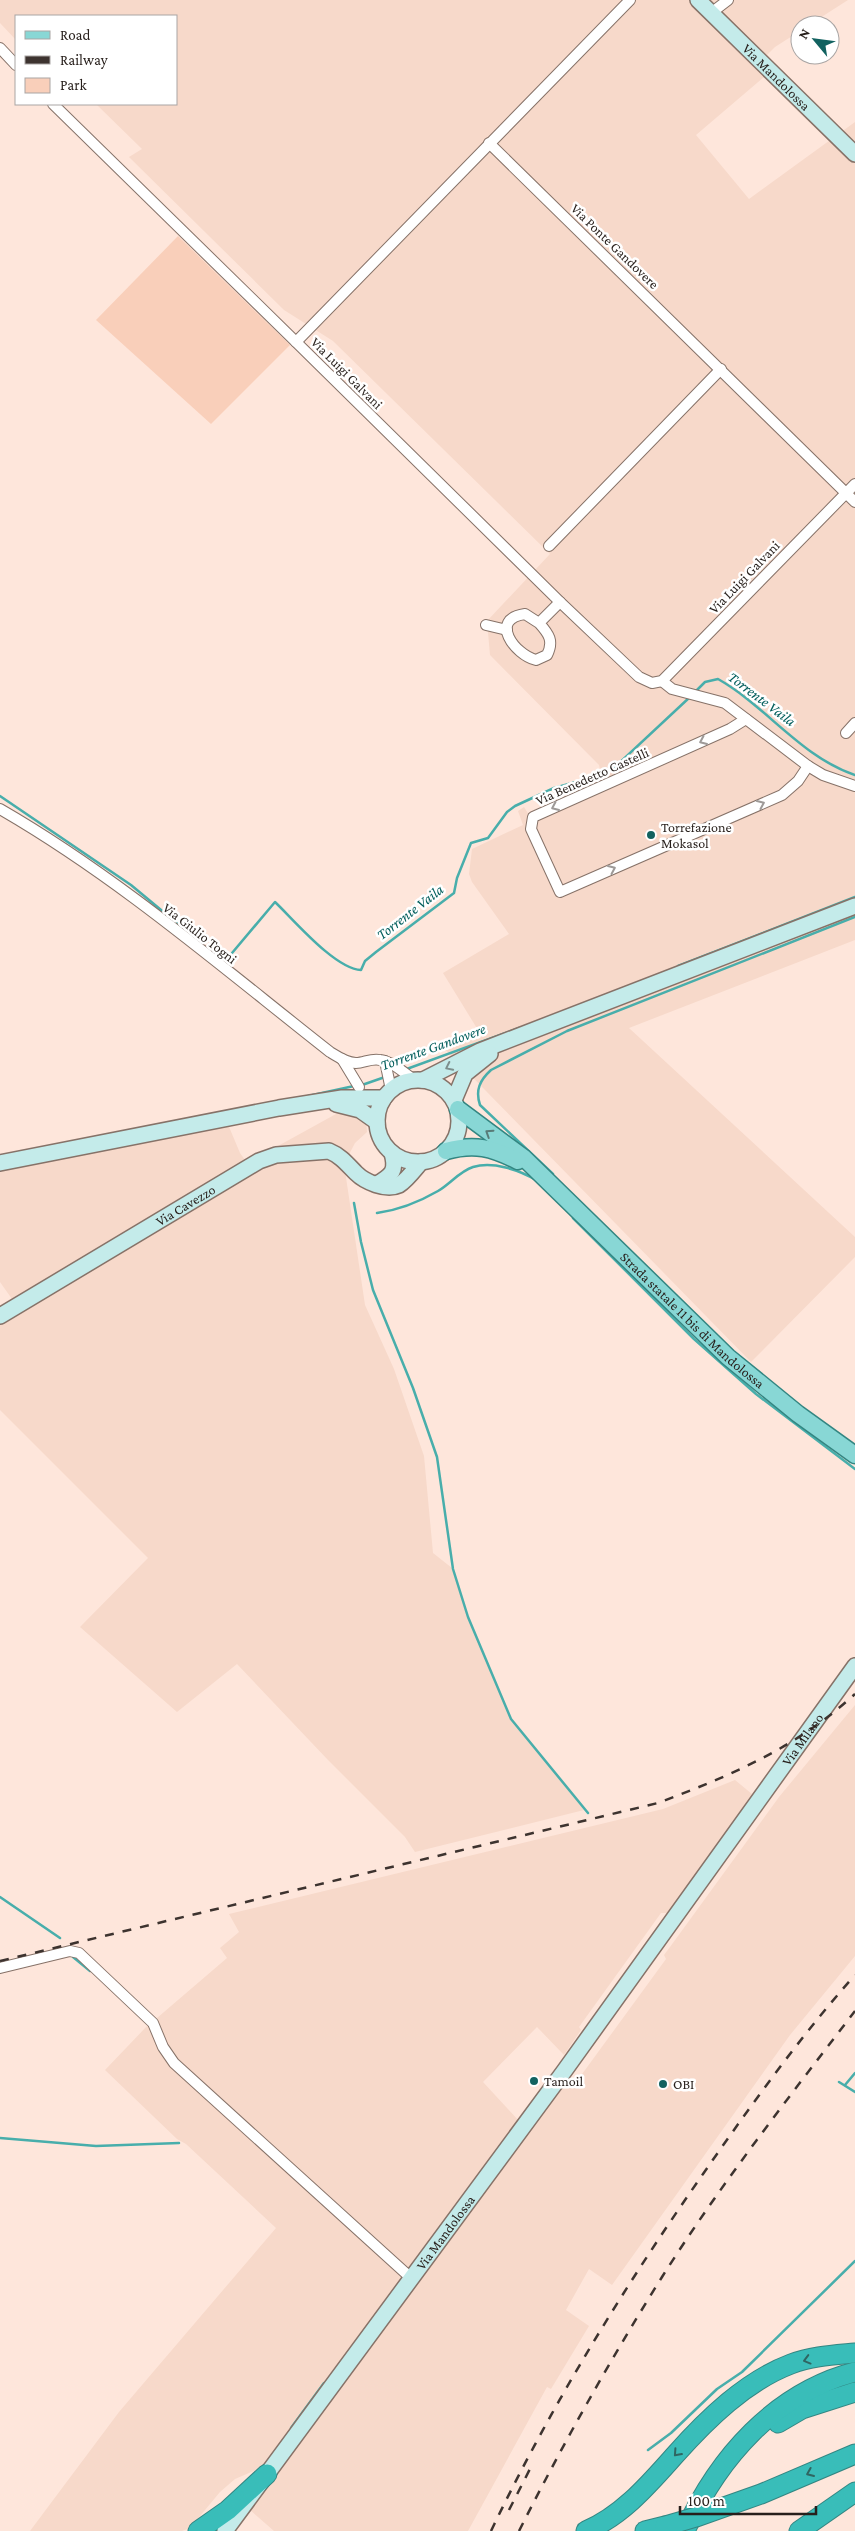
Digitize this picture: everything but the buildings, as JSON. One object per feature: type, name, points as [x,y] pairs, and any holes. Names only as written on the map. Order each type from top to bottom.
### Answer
[{"type":"highway","points":[[586,2531],[600,2525],[635,2499],[692,2436],[727,2404],[757,2382],[790,2364],[814,2358],[855,2353]]},
{"type":"highway","points":[[690,2524],[701,2498],[727,2459],[778,2409],[813,2388],[855,2372]]},
{"type":"highway","points":[[701,2498],[734,2459],[767,2430],[802,2409],[855,2392]]},
{"type":"highway","points":[[645,2531],[665,2526],[690,2524],[855,2454]]},
{"type":"highway","points":[[198,2531],[228,2510],[267,2474]]},
{"type":"highway","points":[[799,2531],[855,2492]]},
{"type":"main road","name":"Via Mandolossa","points":[[698,0],[855,154]]},
{"type":"main road","points":[[0,1162],[388,1090],[480,1051],[855,906]]},
{"type":"main road","points":[[388,1090],[378,1109],[377,1122],[382,1140],[392,1152],[402,1159],[421,1162],[439,1157],[446,1151],[458,1134],[460,1124],[456,1105],[465,1074],[508,1041]]},
{"type":"main road","points":[[415,1078],[439,1085],[456,1105]]},
{"type":"main road","points":[[322,1103],[354,1108],[377,1122]]},
{"type":"main road","name":"Strada statale 11 bis di Mandolossa","points":[[456,1105],[524,1158],[728,1357],[798,1414],[855,1455]]},
{"type":"main road","name":"Strada statale 11 bis di Mandolossa","points":[[446,1151],[465,1146],[480,1146],[510,1157],[540,1175]]},
{"type":"main road","name":"Via Cavezzo","points":[[0,1316],[266,1158],[276,1155],[329,1151],[339,1155],[357,1175],[377,1184]]},
{"type":"main road","points":[[377,1184],[392,1172],[395,1164],[392,1152]]},
{"type":"main road","points":[[377,1184],[388,1187],[399,1184],[421,1162]]},
{"type":"main road","name":"Via Milano","points":[[664,1933],[855,1666]]},
{"type":"main road","name":"Via Milano","points":[[752,1812],[772,1792],[855,1678]]},
{"type":"main road","name":"Via Mandolossa","points":[[225,2531],[664,1933]]},
{"type":"street","name":"Via Luigi Galvani","points":[[630,0],[296,342],[560,602],[639,677],[652,683],[662,681],[855,484]]},
{"type":"street","points":[[711,13],[728,0]]},
{"type":"street","points":[[0,48],[15,64]]},
{"type":"street","points":[[54,105],[296,342]]},
{"type":"street","name":"Via Ponte Gandovere","points":[[489,144],[855,502]]},
{"type":"street","points":[[549,546],[721,369]]},
{"type":"street","points":[[539,623],[560,602]]},
{"type":"street","points":[[518,615],[531,617],[539,623],[547,631],[551,643],[546,655],[536,660],[525,656],[510,641],[507,630],[508,623],[518,615]]},
{"type":"street","points":[[486,626],[507,630]]},
{"type":"street","name":"Via Luigi Galvani","points":[[662,681],[672,689],[725,702],[808,766],[823,775],[855,786]]},
{"type":"street","name":"Via Benedetto Castelli","points":[[746,719],[730,729],[533,817],[531,829],[560,892],[782,794],[798,781],[808,766]]},
{"type":"street","points":[[846,733],[855,723]]},
{"type":"street","name":"Via Giulio Togni","points":[[0,809],[80,859],[342,1059]]},
{"type":"street","points":[[342,1059],[356,1063],[378,1059],[415,1078]]},
{"type":"street","points":[[342,1059],[359,1087]]},
{"type":"street","points":[[385,1061],[388,1090]]},
{"type":"street","points":[[0,1968],[70,1951],[78,1953],[153,2023],[163,2047],[174,2063],[411,2278]]},
{"type":"shaded area","points":[[0,0],[848,0],[825,15],[790,15],[790,37],[767,55],[777,66],[696,135],[749,199],[855,122],[855,940],[629,1028],[855,1237],[855,1257],[751,1362],[439,1043],[478,1030],[443,973],[509,934],[472,882],[469,874],[472,849],[523,825],[518,811],[524,807],[529,815],[603,782],[599,765],[490,655],[487,621],[550,554],[333,341],[284,310],[129,157],[142,149],[97,105],[178,105],[178,15],[15,15],[15,39],[0,23]]},
{"type":"shaded area","points":[[345,1109],[366,1119],[367,1132],[355,1143],[344,1164],[365,1305],[394,1369],[424,1456],[433,1553],[452,1568],[468,1617],[511,1719],[584,1810],[415,1852],[405,1837],[328,1760],[237,1664],[177,1712],[80,1627],[148,1558],[0,1410],[0,1320],[19,1309],[0,1282],[0,1165],[227,1122],[240,1153],[247,1163]]},
{"type":"shaded area","points":[[855,1705],[855,1956],[790,2035],[612,2285],[589,2269],[566,2310],[589,2326],[551,2389],[547,2387],[468,2531],[274,2531],[249,2509],[567,2075],[577,2081],[666,1959],[664,1955],[779,1797]]},
{"type":"shaded area","points":[[735,1780],[752,1794],[668,1913],[661,1913],[579,2027],[581,2030],[564,2055],[537,2027],[483,2082],[519,2121],[409,2271],[181,2063],[168,2047],[157,2018],[227,1958],[220,1948],[239,1932],[229,1914],[663,1809]]},
{"type":"shaded area","points":[[148,2025],[162,2054],[404,2277],[265,2466],[235,2479],[220,2492],[190,2528],[182,2531],[30,2531],[119,2412],[276,2228],[186,2144],[177,2139],[105,2070]]},
{"type":"green space","points":[[178,236],[290,345],[211,424],[96,320]]},
{"type":"waterway","name":"Torrente Vaila","points":[[695,692],[705,682],[718,679],[752,703],[818,756],[836,767],[855,775]]},
{"type":"waterway","name":"Torrente Vaila","points":[[220,959],[227,959],[275,902],[327,953],[351,968],[361,970],[365,961],[454,893],[457,878],[471,843],[488,838],[507,812],[515,806],[554,788],[594,777],[615,767],[690,697]]},
{"type":"waterway","name":"Torrente Vaila","points":[[0,796],[131,885],[202,944]]},
{"type":"waterway","name":"Torrente Gandovere","points":[[678,966],[855,897]]},
{"type":"waterway","points":[[553,1174],[480,1105],[478,1090],[484,1078],[491,1070],[567,1031],[855,917]]},
{"type":"waterway","name":"Torrente Gandovere","points":[[404,1070],[519,1028]]},
{"type":"waterway","name":"Torrente Gandovere","points":[[362,1085],[385,1077]]},
{"type":"waterway","name":"Torrente Gandovere","points":[[308,1096],[354,1086]]},
{"type":"waterway","points":[[377,1213],[401,1208],[424,1199],[464,1171],[481,1165],[506,1168],[536,1180]]},
{"type":"waterway","points":[[354,1203],[373,1290],[413,1388],[437,1457],[453,1569],[468,1617],[511,1719],[588,1813]]},
{"type":"waterway","points":[[573,1218],[694,1339],[756,1394],[855,1469]]},
{"type":"waterway","points":[[0,1897],[60,1938]]},
{"type":"waterway","points":[[73,1957],[90,1971]]},
{"type":"waterway","points":[[845,2085],[855,2073]]},
{"type":"waterway","points":[[839,2082],[855,2092]]},
{"type":"waterway","points":[[0,2138],[96,2146],[179,2143]]},
{"type":"waterway","points":[[648,2450],[671,2433],[717,2389],[742,2372],[855,2261]]},
{"type":"waterway","points":[[291,2428],[324,2383]]},
{"type":"railway","points":[[0,1961],[658,1803],[712,1782],[786,1745],[810,1730],[855,1694]]},
{"type":"railway","points":[[491,2531],[538,2438],[590,2348],[645,2260],[758,2097],[795,2047],[855,1975]]},
{"type":"railway","points":[[519,2531],[587,2403],[662,2277],[731,2175],[855,2011]]},
{"type":"railway","points":[[509,2510],[532,2465]]},
{"type":"place","name":"Torrefazione Mokasol","points":[[651,835]]},
{"type":"place","name":"Tamoil","points":[[534,2081]]},
{"type":"place","name":"OBI","points":[[663,2084]]}]
